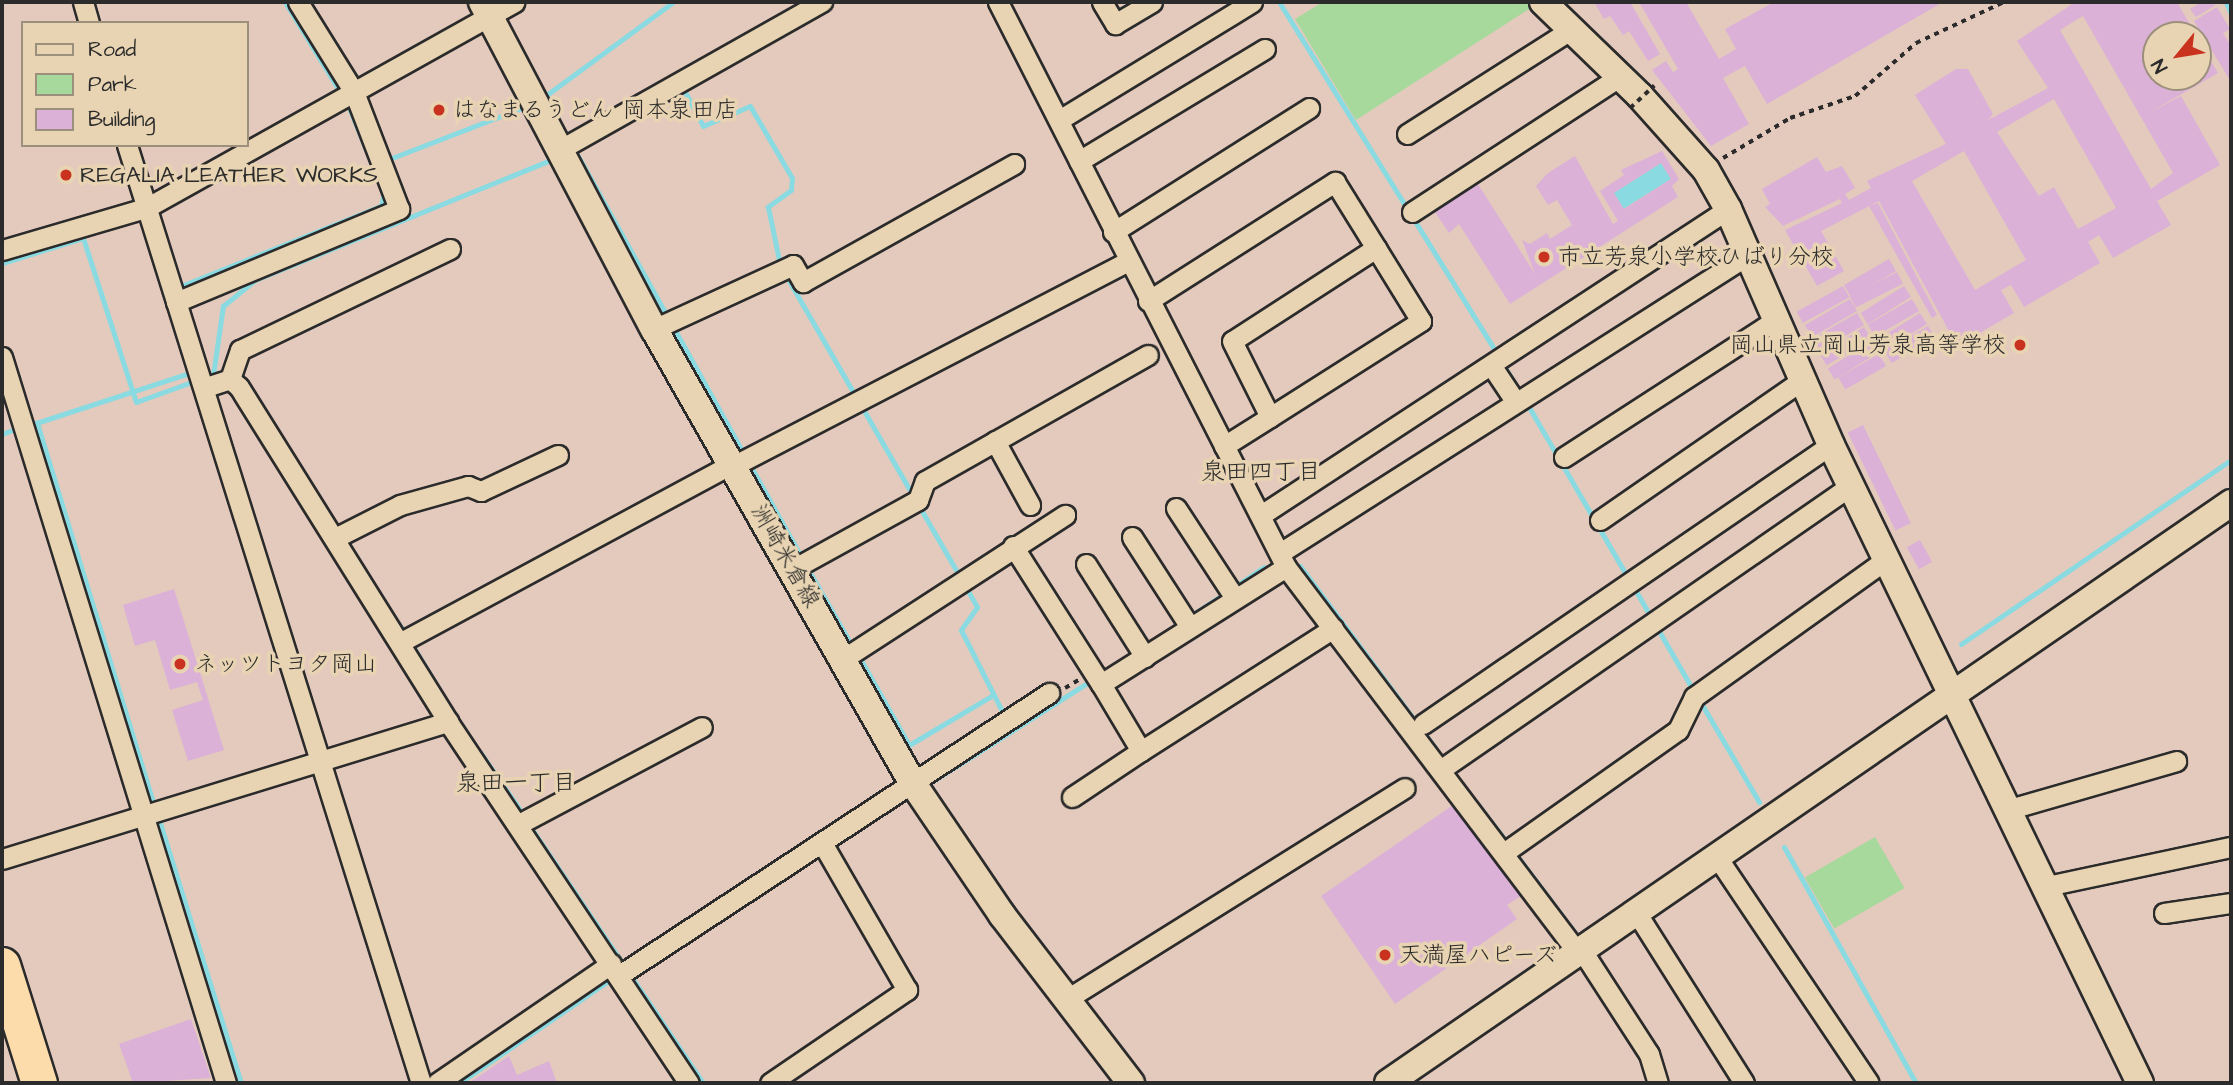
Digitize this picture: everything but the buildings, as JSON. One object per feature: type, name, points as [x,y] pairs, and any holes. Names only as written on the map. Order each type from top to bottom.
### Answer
[{"type":"highway","points":[[2,965],[39,1083]]},
{"type":"highway","points":[[2,1024],[21,1083]]},
{"type":"street","points":[[83,2],[88,21]]},
{"type":"street","points":[[174,293],[398,209],[354,92],[298,2]]},
{"type":"street","points":[[2,250],[146,208],[354,92],[485,9],[513,2]]},
{"type":"street","points":[[559,150],[822,2]]},
{"type":"street","points":[[998,2],[1063,117],[1117,228],[1128,262],[1285,559],[1333,628],[1446,766],[1508,849],[1649,1054],[1658,1083]]},
{"type":"street","points":[[1102,2],[1115,24],[1152,2]]},
{"type":"street","points":[[1063,117],[1252,2]]},
{"type":"street","points":[[1543,2],[1621,76],[1706,170],[1728,209],[1832,445],[2047,886],[2131,1080]]},
{"type":"street","name":"洲崎米倉線","points":[[485,9],[559,150],[664,324],[793,569],[912,782],[1067,999],[1131,1083]]},
{"type":"street","points":[[1407,134],[1572,29]]},
{"type":"street","points":[[1083,158],[1265,49]]},
{"type":"street","points":[[1412,212],[1621,76]]},
{"type":"street","points":[[1117,228],[1309,108]]},
{"type":"street","points":[[128,147],[204,381],[421,1083]]},
{"type":"street","points":[[664,324],[793,265],[803,282],[1014,164]]},
{"type":"street","points":[[1148,301],[1335,182],[1421,321],[1224,446]]},
{"type":"street","points":[[1261,515],[1728,209]]},
{"type":"street","points":[[1270,417],[1232,341],[1376,248]]},
{"type":"street","points":[[231,373],[240,349],[450,249]]},
{"type":"street","points":[[1098,679],[1285,559],[1520,398],[1748,255]]},
{"type":"street","points":[[406,639],[853,402],[1128,262]]},
{"type":"street","points":[[1564,457],[1777,319]]},
{"type":"street","points":[[793,569],[916,501],[926,481],[1149,355]]},
{"type":"street","points":[[2,357],[226,1083]]},
{"type":"street","points":[[1497,361],[1520,398]]},
{"type":"street","points":[[204,381],[231,373]]},
{"type":"street","points":[[231,373],[406,639],[448,722],[523,822],[690,1083]]},
{"type":"street","points":[[1600,520],[1804,379]]},
{"type":"street","points":[[995,441],[1030,505]]},
{"type":"street","points":[[1423,724],[1632,584],[1832,445]]},
{"type":"street","points":[[339,535],[400,505],[468,486],[481,491],[558,455]]},
{"type":"street","points":[[1446,766],[1852,485]]},
{"type":"street","points":[[1388,1083],[1579,950],[1956,696],[2231,503]]},
{"type":"street","points":[[1176,508],[1231,592]]},
{"type":"street","points":[[843,659],[965,585],[980,566],[1065,515]]},
{"type":"street","points":[[1132,537],[1186,622]]},
{"type":"street","points":[[1013,545],[1141,751]]},
{"type":"street","points":[[1508,849],[1678,730],[1694,697],[1887,559]]},
{"type":"street","points":[[1086,564],[1142,651]]},
{"type":"street","points":[[1072,797],[1333,628]]},
{"type":"street","points":[[437,1083],[824,847],[912,782],[1049,693]]},
{"type":"street","points":[[2,859],[448,722]]},
{"type":"street","points":[[523,822],[702,727]]},
{"type":"street","points":[[2010,809],[2176,761]]},
{"type":"street","points":[[1067,999],[1405,788]]},
{"type":"street","points":[[770,1083],[907,990],[824,847]]},
{"type":"street","points":[[2047,886],[2231,847]]},
{"type":"street","points":[[1717,857],[1870,1083]]},
{"type":"street","points":[[2164,913],[2231,903]]},
{"type":"street","points":[[1636,912],[1744,1083]]},
{"type":"path","points":[[1715,163],[1790,117],[1855,96],[1916,43],[2004,2]]},
{"type":"path","points":[[1630,108],[1654,86]]},
{"type":"green space","points":[[1323,2],[1529,2],[1534,6],[1356,120],[1295,19]]},
{"type":"green space","points":[[1875,837],[1904,888],[1834,929],[1805,878]]},
{"type":"water","points":[[1661,163],[1671,179],[1624,209],[1614,193]]},
{"type":"waterway","points":[[285,2],[339,90]]},
{"type":"waterway","points":[[541,99],[673,2]]},
{"type":"waterway","points":[[1279,2],[1497,354]]},
{"type":"waterway","points":[[2226,2],[2231,14]]},
{"type":"waterway","points":[[685,92],[703,126],[750,106],[792,178],[791,190],[768,207],[780,265]]},
{"type":"waterway","points":[[348,105],[369,157]]},
{"type":"waterway","points":[[384,161],[519,109]]},
{"type":"waterway","points":[[578,156],[801,557]]},
{"type":"waterway","points":[[213,375],[223,306],[255,280],[548,161]]},
{"type":"waterway","points":[[176,288],[381,206],[384,193]]},
{"type":"waterway","points":[[2,263],[83,238],[136,402],[197,380]]},
{"type":"waterway","points":[[785,274],[960,577]]},
{"type":"waterway","points":[[1502,363],[1515,384]]},
{"type":"waterway","points":[[33,424],[189,373],[187,367]]},
{"type":"waterway","points":[[1526,402],[1628,578]]},
{"type":"waterway","points":[[37,423],[153,802]]},
{"type":"waterway","points":[[2,434],[10,431]]},
{"type":"waterway","points":[[1961,644],[2231,460]]},
{"type":"waterway","points":[[1300,566],[1436,749]]},
{"type":"waterway","points":[[1189,617],[1264,567]]},
{"type":"waterway","points":[[809,571],[850,643]]},
{"type":"waterway","points":[[965,586],[977,607],[961,630],[1002,711]]},
{"type":"waterway","points":[[1633,586],[1651,617]]},
{"type":"waterway","points":[[391,614],[406,634]]},
{"type":"waterway","points":[[1656,626],[1693,690]]},
{"type":"waterway","points":[[411,643],[458,721]]},
{"type":"waterway","points":[[862,662],[909,745],[993,695]]},
{"type":"waterway","points":[[930,783],[1093,679]]},
{"type":"waterway","points":[[1701,703],[1759,802]]},
{"type":"waterway","points":[[480,752],[524,816]]},
{"type":"waterway","points":[[1478,805],[1508,844]]},
{"type":"waterway","points":[[160,823],[241,1083]]},
{"type":"waterway","points":[[529,825],[703,1083]]},
{"type":"waterway","points":[[1784,847],[1916,1083]]},
{"type":"waterway","points":[[1514,852],[1575,933]]},
{"type":"waterway","points":[[459,1083],[615,976]]},
{"type":"place","name":"はなまるうどん 岡本泉田店","points":[[439,110]]},
{"type":"place","name":"REGALIA LEATHER WORKS","points":[[66,175]]},
{"type":"place","name":"市立芳泉小学校ひばり分校","points":[[1544,257]]},
{"type":"place","name":"岡山県立岡山芳泉高等学校","points":[[2020,345]]},
{"type":"place","name":"ネッツトヨタ岡山","points":[[180,664]]},
{"type":"place","name":"天満屋ハピーズ","points":[[1385,955]]},
{"type":"district","name":"泉田四丁目","points":[[1261,473]]},
{"type":"district","name":"泉田一丁目","points":[[516,784]]}]
